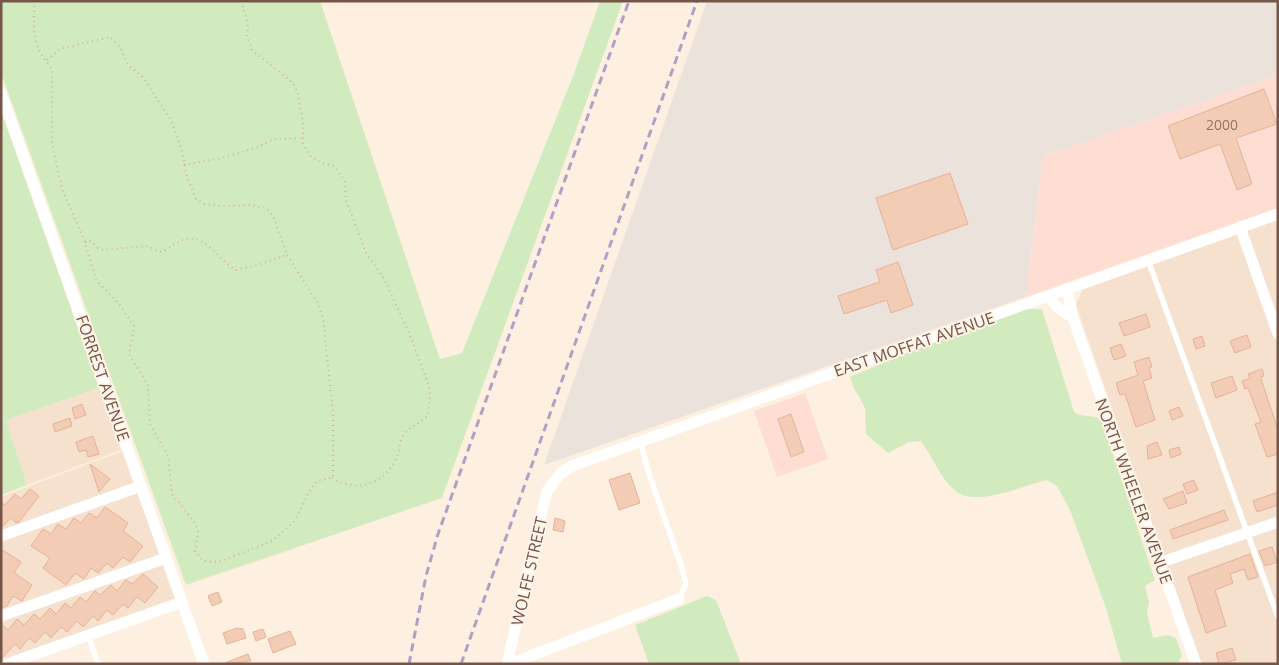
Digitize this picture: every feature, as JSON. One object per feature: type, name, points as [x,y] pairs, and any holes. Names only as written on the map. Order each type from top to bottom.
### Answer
[{"type":"street","name":"FORREST AVENUE","points":[[1,93],[204,664]]},
{"type":"street","name":"EAST MOFFAT AVENUE","points":[[554,480],[572,466],[640,440],[1278,214]]},
{"type":"street","points":[[1240,227],[1278,334]]},
{"type":"street","name":"NORTH WHEELER AVENUE","points":[[1067,289],[1073,318],[1196,664]]},
{"type":"street","points":[[1048,296],[1058,308],[1073,318]]},
{"type":"street","name":"WOLFE STREET","points":[[509,664],[547,491],[554,480]]},
{"type":"street","points":[[1,536],[141,486]]},
{"type":"street","points":[[1160,563],[1278,522]]},
{"type":"street","points":[[1,616],[166,558]]},
{"type":"street","points":[[509,664],[679,599]]},
{"type":"street","points":[[7,664],[182,602]]},
{"type":"lane","points":[[1148,260],[1278,618]]},
{"type":"lane","points":[[640,440],[649,474],[686,584],[679,599]]},
{"type":"lane","points":[[88,635],[98,664]]},
{"type":"path","points":[[35,1],[35,40],[40,53],[52,71],[51,124],[56,167],[62,189],[85,242],[96,280],[119,304],[134,326],[129,354],[148,385],[150,424],[165,448],[172,494],[195,523],[198,531],[195,551],[203,561],[219,562],[272,540],[295,521],[317,481],[322,478],[332,477],[341,483],[359,487],[371,484],[384,476],[397,459],[403,435],[428,415],[430,399],[428,386],[408,330],[383,276],[366,253],[346,200],[345,181],[334,166],[322,163],[311,157],[303,144],[303,123],[298,93],[293,83],[252,50],[248,36],[248,24],[241,1]]},
{"type":"path","points":[[46,60],[60,49],[110,37],[120,47],[128,65],[142,76],[171,120],[196,199],[204,204],[223,206],[250,205],[266,208],[273,216],[287,255],[317,302],[323,318],[332,412],[334,472],[332,477]]},
{"type":"path","points":[[184,164],[209,158],[222,158],[258,147],[274,139],[302,138]]},
{"type":"path","points":[[85,242],[90,241],[103,250],[148,246],[160,252],[185,240],[196,240],[210,248],[226,264],[236,270],[287,255]]},
{"type":"shaded area","points":[[707,1],[1278,1],[1278,75],[1043,156],[1026,297],[544,465]]},
{"type":"shaded area","points":[[1278,75],[1278,208],[1026,297],[1043,156]]},
{"type":"shaded area","points":[[1278,220],[1278,664],[1201,664],[1076,305],[1083,289]]},
{"type":"shaded area","points":[[99,388],[121,450],[27,485],[6,420]]},
{"type":"shaded area","points":[[805,393],[828,459],[777,477],[754,411]]},
{"type":"shaded area","points":[[122,451],[177,601],[7,664],[1,664],[1,497]]},
{"type":"green space","points":[[1,1],[320,1],[440,359],[462,353],[575,71],[600,1],[623,1],[442,498],[186,585],[1,73]]},
{"type":"green space","points":[[1,111],[99,388],[6,420],[27,485],[1,495]]},
{"type":"green space","points":[[1025,309],[1042,309],[1074,412],[1079,415],[1097,417],[1102,422],[1155,580],[1145,586],[1149,602],[1147,613],[1153,638],[1167,635],[1176,638],[1182,655],[1178,664],[1122,664],[1106,608],[1070,510],[1057,486],[1047,480],[1001,494],[976,497],[965,496],[957,492],[946,481],[921,441],[909,442],[888,453],[866,434],[865,408],[850,377],[945,337]]},
{"type":"green space","points":[[707,596],[716,600],[741,664],[649,664],[635,625]]},
{"type":"building","points":[[1264,89],[1277,124],[1236,138],[1252,184],[1237,190],[1220,144],[1180,159],[1168,126]]},
{"type":"building","points":[[950,173],[968,224],[893,250],[876,198]]},
{"type":"building","points":[[898,262],[913,305],[891,313],[887,300],[844,314],[838,296],[880,282],[876,270]]},
{"type":"building","points":[[1146,314],[1150,327],[1124,336],[1119,323]]},
{"type":"building","points":[[1247,335],[1251,347],[1235,353],[1230,341]]},
{"type":"building","points":[[1202,336],[1205,346],[1196,349],[1193,339]]},
{"type":"building","points":[[1121,344],[1126,356],[1114,360],[1110,348]]},
{"type":"building","points":[[1149,357],[1152,367],[1149,368],[1152,378],[1143,381],[1155,420],[1136,427],[1125,394],[1120,395],[1116,383],[1138,375],[1134,362]]},
{"type":"building","points":[[1262,369],[1264,376],[1261,377],[1262,382],[1278,430],[1278,454],[1267,457],[1255,424],[1261,422],[1248,388],[1245,389],[1242,381],[1250,378],[1248,374]]},
{"type":"building","points":[[1232,376],[1237,390],[1216,398],[1211,383]]},
{"type":"building","points":[[82,404],[86,415],[75,419],[72,408]]},
{"type":"building","points":[[1179,407],[1183,416],[1172,420],[1169,411]]},
{"type":"building","points":[[791,414],[804,452],[791,457],[778,419]]},
{"type":"building","points":[[70,418],[72,426],[55,432],[53,424]]},
{"type":"building","points":[[93,436],[99,454],[88,457],[86,450],[79,452],[76,442]]},
{"type":"building","points":[[1157,442],[1162,455],[1148,459],[1147,446]]},
{"type":"building","points":[[1179,447],[1181,454],[1171,458],[1169,450]]},
{"type":"building","points":[[90,464],[110,479],[99,492]]},
{"type":"building","points":[[630,473],[640,503],[619,510],[609,480]]},
{"type":"building","points":[[1194,480],[1198,490],[1187,494],[1183,484]]},
{"type":"building","points":[[30,489],[39,496],[19,522],[16,523],[11,518],[1,528],[1,502],[5,505],[15,494],[21,499]]},
{"type":"building","points":[[1183,491],[1187,503],[1169,509],[1163,499]]},
{"type":"building","points":[[1278,492],[1278,505],[1257,512],[1253,501]]},
{"type":"building","points":[[105,507],[128,523],[123,531],[143,546],[130,562],[123,557],[113,568],[107,563],[98,573],[91,568],[84,579],[75,573],[66,585],[43,568],[50,558],[31,546],[43,529],[51,534],[58,524],[66,529],[74,518],[81,523],[89,513],[97,518]]},
{"type":"building","points":[[1224,510],[1228,520],[1173,539],[1170,530]]},
{"type":"building","points":[[555,518],[565,521],[563,532],[553,530]]},
{"type":"building","points":[[1272,547],[1277,562],[1265,566],[1259,551]]},
{"type":"building","points":[[1,549],[21,562],[14,573],[32,585],[22,601],[13,596],[7,606],[1,608]]},
{"type":"building","points":[[1250,554],[1258,577],[1248,580],[1244,569],[1230,574],[1233,583],[1215,590],[1226,626],[1206,633],[1188,577]]},
{"type":"building","points":[[143,574],[158,587],[145,603],[137,597],[128,608],[123,604],[113,615],[107,610],[98,621],[93,616],[83,627],[77,621],[67,632],[61,627],[51,638],[45,632],[35,643],[29,638],[20,649],[15,644],[1,659],[1,624],[8,630],[17,619],[24,625],[34,614],[40,619],[50,608],[56,614],[65,603],[71,608],[80,597],[86,602],[95,591],[100,595],[111,585],[117,591],[126,580],[132,584]]},
{"type":"building","points":[[218,592],[222,602],[212,606],[208,596]]},
{"type":"building","points":[[237,628],[243,629],[246,638],[227,644],[223,633]]},
{"type":"building","points":[[263,629],[266,637],[256,641],[253,632]]},
{"type":"building","points":[[290,631],[296,644],[273,653],[268,639]]},
{"type":"building","points":[[1232,648],[1236,660],[1219,664],[1216,653]]},
{"type":"building","points":[[248,654],[251,661],[225,664],[225,663]]},
{"type":"railway","points":[[409,664],[426,576],[438,534],[629,1]]},
{"type":"railway","points":[[461,664],[697,1]]}]
